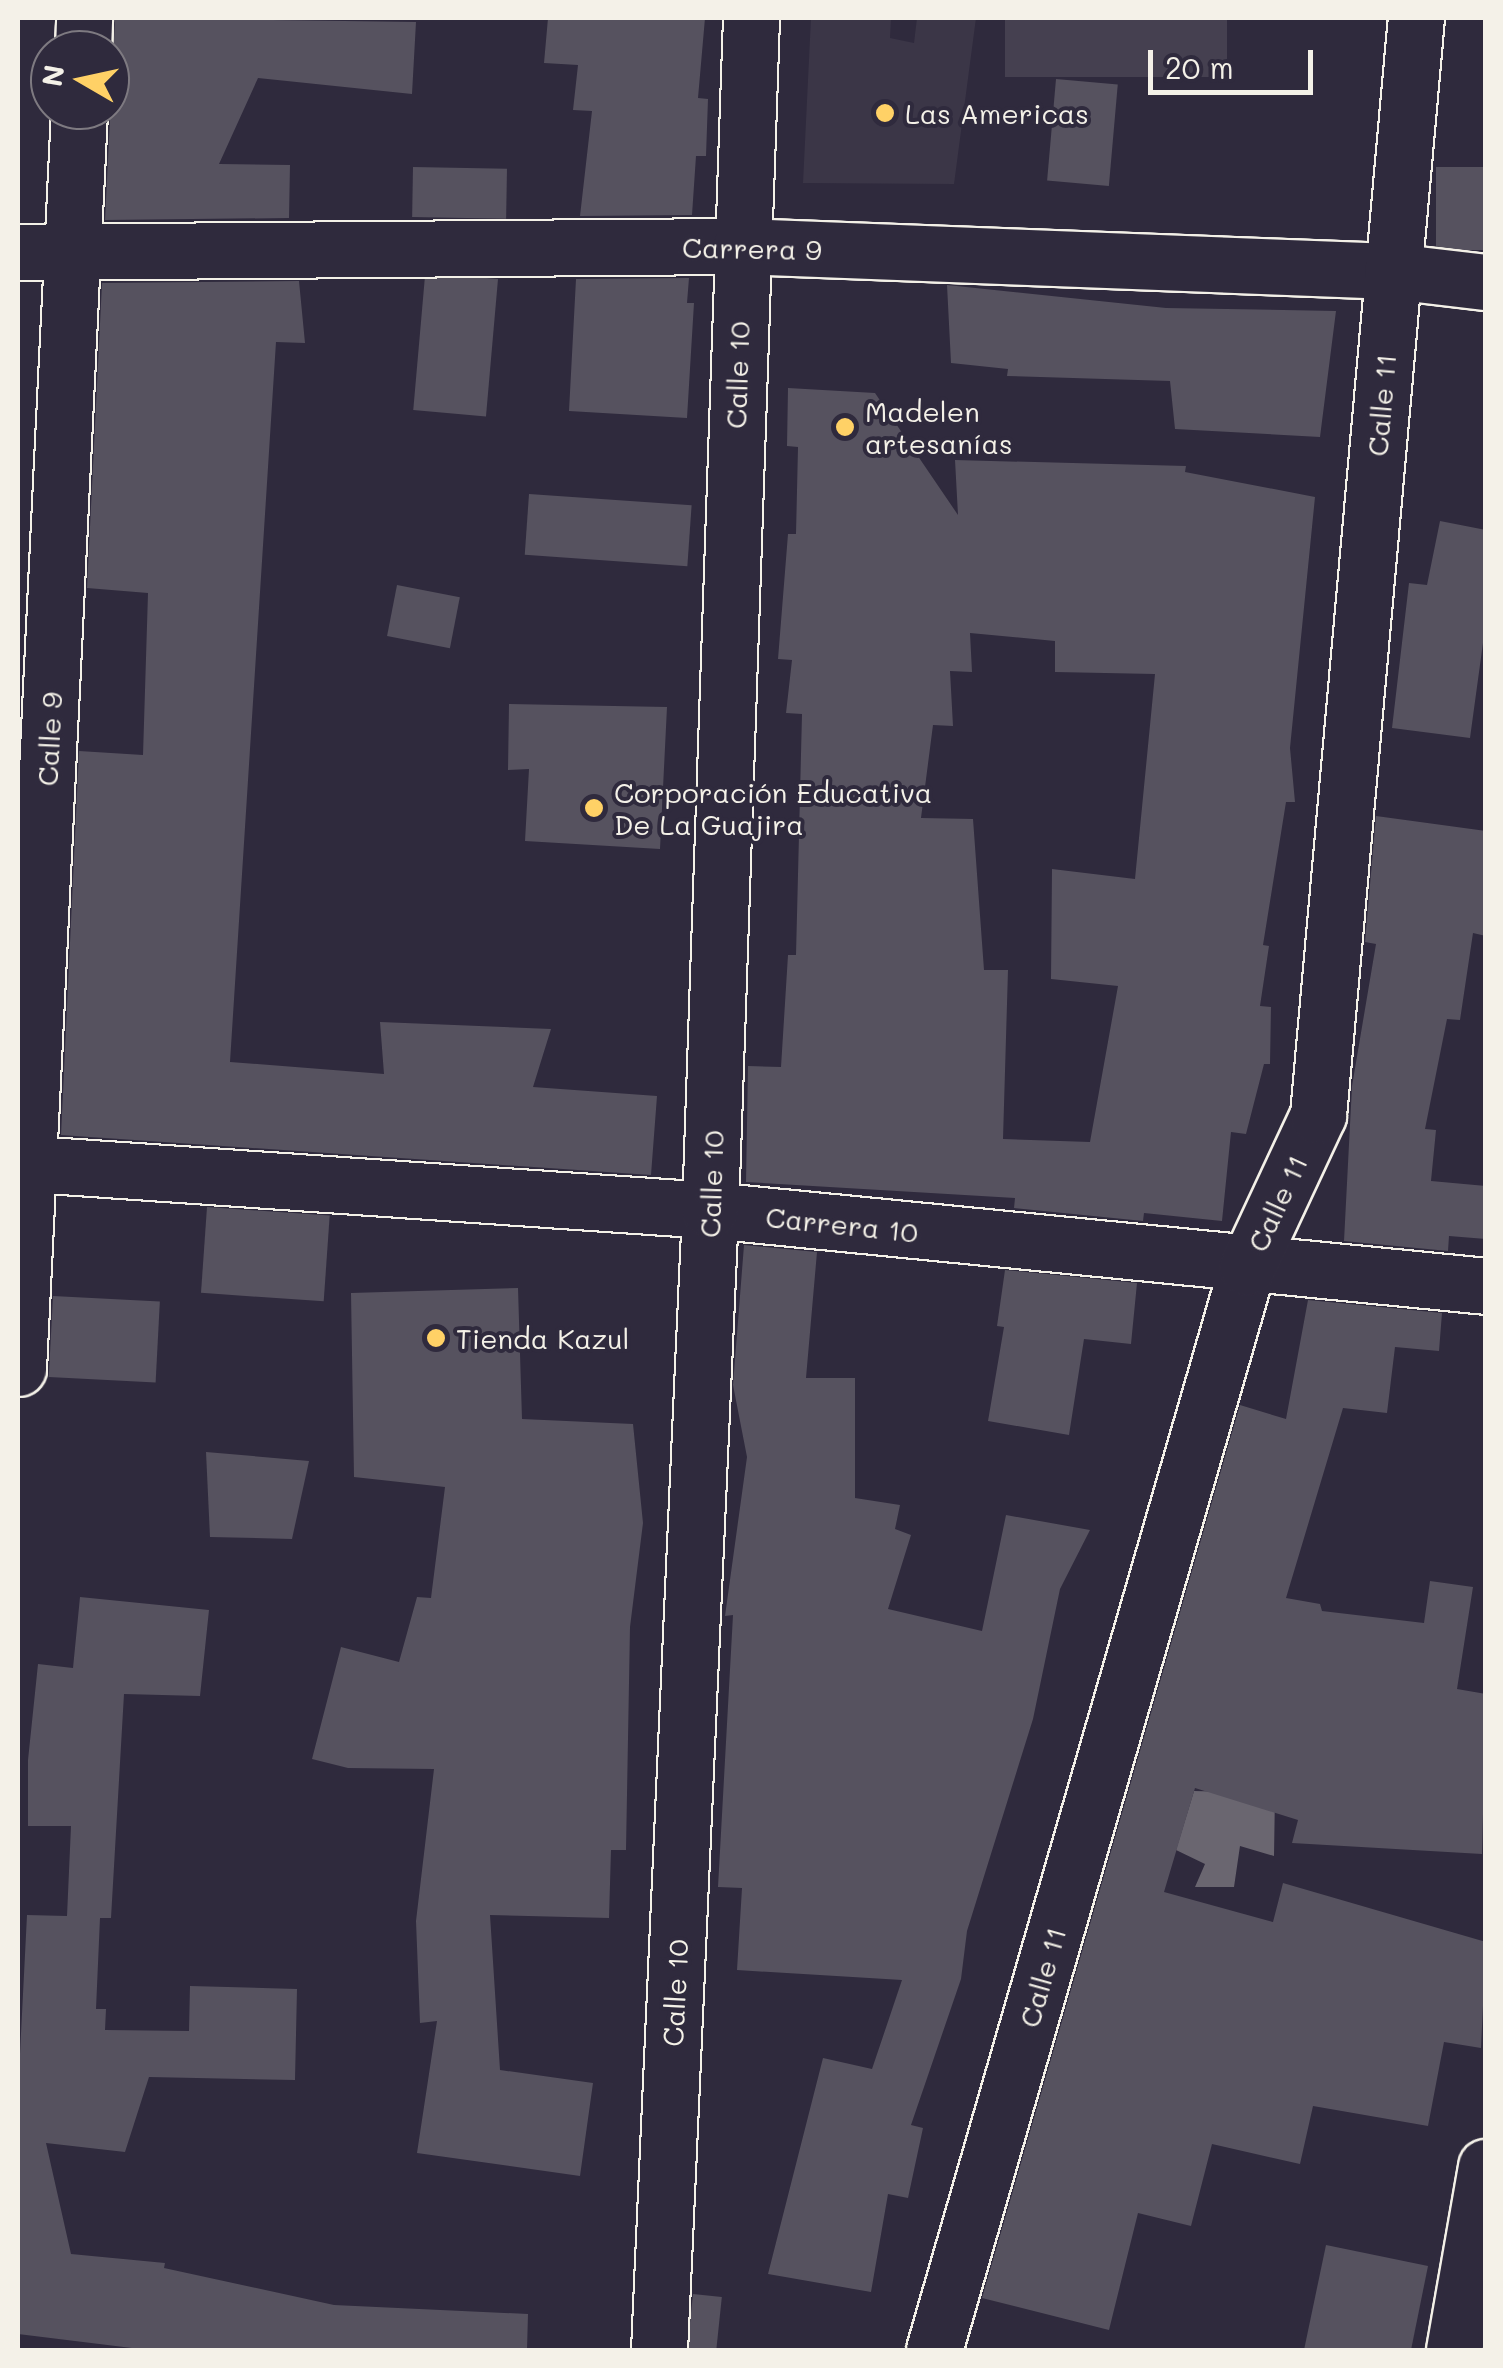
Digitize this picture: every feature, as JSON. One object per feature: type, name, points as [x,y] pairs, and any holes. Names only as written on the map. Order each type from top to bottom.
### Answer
[{"type":"street","name":"Calle 10","points":[[659,2350],[710,1210],[751,18]]},
{"type":"street","name":"Calle 11","points":[[934,2350],[1247,1267],[1318,1115],[1416,18]]},
{"type":"street","name":"Calle 9","points":[[18,1368],[23,1164],[79,130]]},
{"type":"street","name":"Carrera 9","points":[[18,252],[741,246],[1392,270],[1486,282]]},
{"type":"street","name":"Carrera 10","points":[[23,1164],[710,1210],[1247,1267],[1486,1286]]},
{"type":"street","points":[[1454,2350],[1486,2167]]},
{"type":"shaded area","name":"Las Americas","points":[[811,18],[891,18],[890,38],[914,43],[917,18],[976,18],[954,184],[803,183]]},
{"type":"shaded area","points":[[1005,18],[1227,18],[1227,77],[1005,77]]},
{"type":"shaded area","points":[[1194,1791],[1275,1793],[1274,1856],[1240,1846],[1234,1887],[1195,1887],[1205,1864],[1176,1850]]},
{"type":"building","points":[[115,18],[416,22],[412,94],[258,78],[219,164],[290,165],[289,218],[105,220],[109,130],[130,130],[130,30],[114,30]]},
{"type":"building","points":[[548,18],[705,18],[698,98],[708,99],[706,156],[696,156],[692,215],[580,216],[592,111],[573,110],[578,65],[544,63]]},
{"type":"building","points":[[1056,79],[1118,84],[1109,186],[1047,181]]},
{"type":"building","points":[[413,167],[507,169],[506,219],[412,217]]},
{"type":"building","points":[[1436,167],[1486,167],[1486,250],[1436,250]]},
{"type":"building","points":[[425,273],[498,279],[486,416],[413,410]]},
{"type":"building","points":[[689,278],[687,303],[694,303],[687,418],[569,411],[576,279]]},
{"type":"building","points":[[299,281],[305,343],[276,342],[230,1062],[384,1074],[380,1022],[551,1029],[533,1087],[657,1096],[651,1175],[61,1135],[79,751],[143,755],[148,593],[87,588],[102,283]]},
{"type":"building","points":[[947,285],[1166,308],[1336,311],[1320,437],[1175,429],[1170,381],[1007,376],[1008,369],[951,363]]},
{"type":"building","points":[[788,388],[875,393],[958,515],[955,460],[1186,466],[1185,472],[1315,497],[1290,748],[1295,802],[1286,802],[1263,945],[1269,946],[1260,1006],[1271,1007],[1270,1064],[1264,1064],[1246,1134],[1231,1132],[1222,1221],[1144,1213],[1143,1221],[1014,1208],[1015,1198],[746,1182],[748,1066],[781,1067],[788,955],[796,955],[802,714],[786,713],[792,660],[778,659],[788,534],[796,534],[798,447],[787,446]],"holes":[[[970,633],[1055,641],[1055,672],[1155,674],[1135,879],[1052,869],[1051,979],[1118,986],[1090,1142],[1003,1139],[1008,970],[984,970],[973,819],[921,818],[933,725],[953,726],[950,671],[972,672]]]},
{"type":"building","points":[[529,494],[692,505],[687,566],[525,555]]},
{"type":"building","points":[[1440,521],[1486,530],[1486,621],[1470,738],[1392,728],[1409,583],[1427,585]]},
{"type":"building","points":[[397,585],[460,597],[450,648],[387,636]]},
{"type":"building","points":[[509,704],[667,707],[660,849],[525,841],[529,769],[508,770]]},
{"type":"building","points":[[1376,816],[1486,831],[1486,936],[1473,933],[1460,1020],[1447,1019],[1425,1129],[1436,1130],[1431,1181],[1486,1186],[1486,1239],[1449,1236],[1448,1251],[1344,1241],[1352,1086],[1376,944],[1365,942]]},
{"type":"building","points":[[207,1207],[330,1216],[324,1301],[201,1293]]},
{"type":"building","points":[[744,1245],[817,1252],[806,1378],[855,1378],[855,1498],[900,1505],[895,1529],[911,1535],[888,1609],[982,1631],[1006,1515],[1090,1530],[1060,1589],[1033,1719],[967,1931],[961,1979],[911,2125],[923,2128],[908,2198],[888,2194],[871,2292],[768,2274],[823,2058],[872,2069],[902,1980],[737,1970],[742,1888],[718,1887],[733,1615],[725,1616],[747,1457],[733,1385]]},
{"type":"building","points":[[1005,1270],[1137,1283],[1131,1344],[1084,1339],[1069,1435],[988,1421],[1004,1327],[997,1326]]},
{"type":"building","points":[[518,1288],[522,1419],[633,1424],[643,1523],[630,1627],[626,1850],[611,1850],[609,1918],[490,1915],[500,2070],[593,2083],[580,2176],[417,2153],[437,2021],[420,2023],[416,1921],[434,1769],[348,1768],[312,1759],[341,1647],[399,1662],[417,1597],[431,1598],[445,1487],[354,1477],[351,1293]]},
{"type":"building","points":[[53,1296],[160,1302],[156,1382],[49,1377]]},
{"type":"building","points":[[1308,1300],[1442,1313],[1439,1351],[1395,1347],[1387,1413],[1343,1408],[1286,1598],[1320,1604],[1322,1611],[1424,1623],[1430,1581],[1473,1587],[1457,1689],[1486,1694],[1482,1854],[1292,1843],[1298,1820],[1195,1788],[1164,1892],[1273,1922],[1283,1883],[1486,1942],[1481,2048],[1444,2042],[1428,2126],[1313,2106],[1300,2164],[1212,2144],[1191,2226],[1138,2213],[1109,2330],[982,2298],[1240,1405],[1286,1419]]},
{"type":"building","points":[[206,1452],[309,1461],[292,1539],[210,1537]]},
{"type":"building","points":[[80,1597],[209,1610],[200,1696],[124,1694],[111,1918],[100,1918],[96,2009],[106,2009],[105,2030],[189,2031],[190,1986],[297,1989],[295,2080],[149,2077],[125,2152],[46,2143],[71,2254],[165,2263],[164,2268],[334,2305],[528,2314],[527,2350],[148,2350],[18,2334],[18,2093],[27,1915],[67,1916],[71,1826],[28,1826],[28,1760],[38,1664],[73,1668]]},
{"type":"building","points":[[1326,2245],[1428,2266],[1411,2350],[1304,2350]]},
{"type":"building","points":[[693,2294],[722,2297],[716,2350],[687,2350]]},
{"type":"place","name":"Las Americas","points":[[885,113]]},
{"type":"place","name":"Madelen artesanías","points":[[845,427]]},
{"type":"place","name":"Corporación Educativa De La Guajira","points":[[594,808]]},
{"type":"place","name":"Tienda Kazul","points":[[436,1338]]}]
